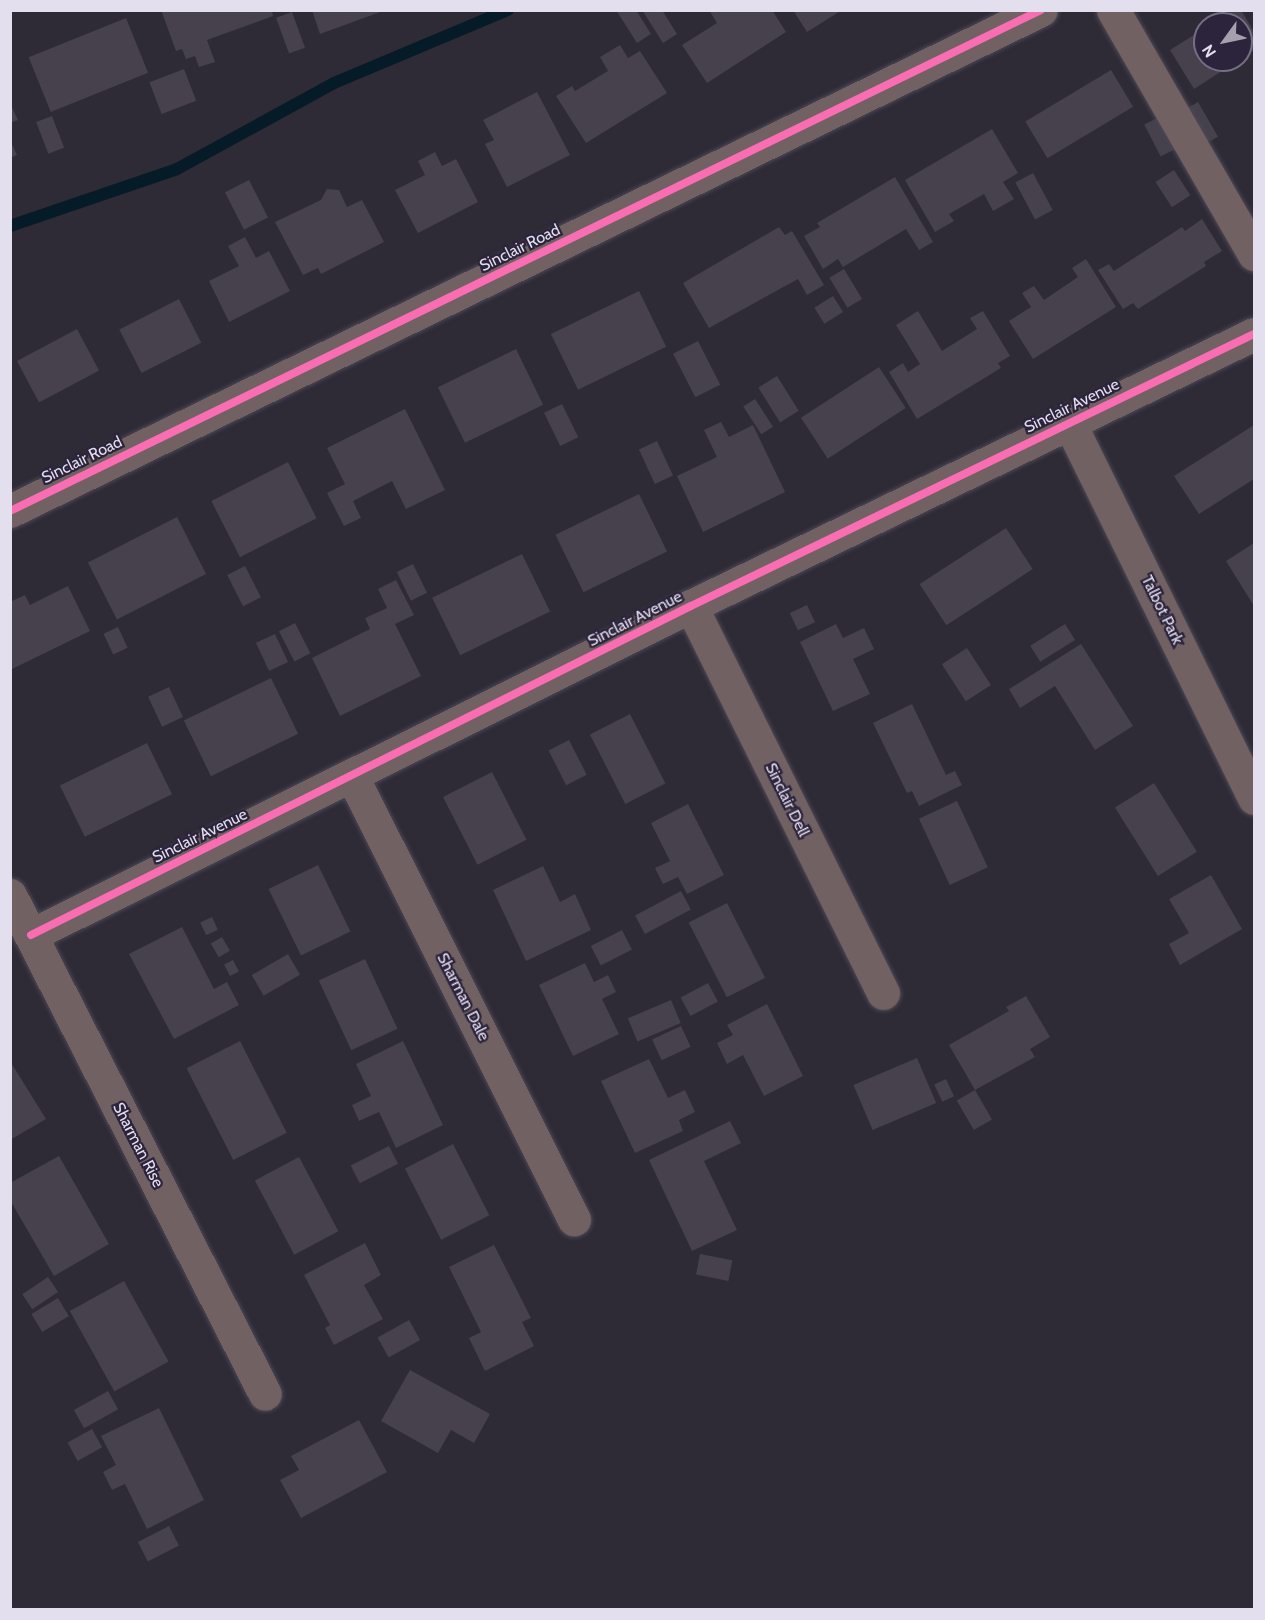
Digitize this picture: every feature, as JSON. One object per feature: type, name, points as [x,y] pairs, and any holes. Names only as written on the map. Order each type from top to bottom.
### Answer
[{"type":"street","name":"Sinclair Road","points":[[10,511],[1041,10]]},
{"type":"street","points":[[1113,10],[1254,254]]},
{"type":"street","name":"Sinclair Avenue","points":[[31,935],[691,606],[1254,334]]},
{"type":"street","name":"Talbot Park","points":[[1069,422],[1254,798]]},
{"type":"street","name":"Sinclair Dell","points":[[691,606],[883,993]]},
{"type":"street","name":"Sharman Dale","points":[[352,776],[574,1219]]},
{"type":"street","name":"Sharman Rise","points":[[10,895],[266,1394]]},
{"type":"building","points":[[161,10],[272,10],[273,16],[207,40],[215,62],[199,67],[195,56],[186,59],[182,49],[176,51]]},
{"type":"building","points":[[312,10],[383,10],[383,11],[320,34]]},
{"type":"building","points":[[616,10],[636,10],[651,34],[637,43]]},
{"type":"building","points":[[642,10],[662,10],[677,34],[663,43]]},
{"type":"building","points":[[709,10],[772,10],[786,32],[707,83],[682,45],[717,23]]},
{"type":"building","points":[[793,10],[842,10],[807,32]]},
{"type":"building","points":[[292,12],[305,48],[289,54],[276,18]]},
{"type":"building","points":[[126,18],[148,73],[51,112],[29,57]]},
{"type":"building","points":[[1193,36],[1193,72],[1220,72],[1194,89],[1170,50]]},
{"type":"building","points":[[620,45],[628,58],[640,51],[667,93],[586,143],[556,96],[572,86],[575,91],[608,71],[600,57]]},
{"type":"building","points":[[184,69],[196,101],[162,114],[149,82]]},
{"type":"building","points":[[1111,70],[1133,107],[1047,158],[1025,122]]},
{"type":"building","points":[[537,92],[570,155],[507,187],[485,144],[494,140],[483,120]]},
{"type":"building","points":[[1198,102],[1218,137],[1203,145],[1183,110]]},
{"type":"building","points":[[10,103],[18,120],[10,123]]},
{"type":"building","points":[[1163,115],[1179,147],[1161,157],[1144,125]]},
{"type":"building","points":[[52,116],[64,148],[48,154],[36,122]]},
{"type":"building","points":[[992,129],[1018,173],[1003,182],[1014,199],[993,211],[984,194],[949,214],[954,221],[935,232],[905,180]]},
{"type":"building","points":[[10,140],[17,155],[10,158]]},
{"type":"building","points":[[435,152],[442,166],[456,159],[478,202],[418,233],[395,190],[425,175],[418,161]]},
{"type":"building","points":[[1174,170],[1190,195],[1172,207],[1156,182]]},
{"type":"building","points":[[1033,173],[1053,210],[1035,219],[1015,182]]},
{"type":"building","points":[[895,177],[933,242],[919,250],[906,229],[843,267],[838,259],[823,269],[804,236],[820,227],[817,223]]},
{"type":"building","points":[[249,180],[268,217],[244,230],[225,192]]},
{"type":"building","points":[[327,189],[339,190],[347,207],[362,200],[384,242],[321,274],[318,268],[303,275],[275,222],[321,200]]},
{"type":"building","points":[[1202,219],[1222,251],[1204,262],[1206,266],[1138,309],[1133,303],[1123,309],[1098,270],[1109,264],[1114,271],[1182,227],[1185,231]]},
{"type":"building","points":[[779,227],[785,235],[792,231],[824,285],[807,295],[798,279],[709,328],[683,283]]},
{"type":"building","points":[[245,237],[256,258],[269,251],[290,291],[229,322],[209,281],[239,266],[228,246]]},
{"type":"building","points":[[1086,259],[1116,307],[1033,359],[1009,321],[1031,307],[1022,293],[1034,286],[1044,300],[1078,277],[1072,268]]},
{"type":"building","points":[[844,269],[862,299],[847,308],[829,278]]},
{"type":"building","points":[[639,291],[666,347],[578,390],[551,334]]},
{"type":"building","points":[[833,296],[843,312],[824,324],[814,308]]},
{"type":"building","points":[[179,299],[201,343],[142,373],[119,329]]},
{"type":"building","points":[[918,311],[942,351],[977,329],[970,318],[983,311],[1010,356],[998,363],[1001,368],[917,419],[889,372],[903,363],[908,372],[920,364],[896,325]]},
{"type":"building","points":[[77,329],[99,370],[39,402],[17,361]]},
{"type":"building","points":[[698,341],[720,385],[695,397],[673,354]]},
{"type":"building","points":[[516,349],[543,405],[465,443],[438,387]]},
{"type":"building","points":[[879,367],[906,408],[828,459],[801,418]]},
{"type":"building","points":[[777,376],[799,411],[780,422],[758,388]]},
{"type":"building","points":[[755,399],[773,427],[761,434],[743,407]]},
{"type":"building","points":[[562,404],[578,437],[560,446],[544,413]]},
{"type":"building","points":[[405,409],[445,490],[406,509],[392,481],[353,501],[361,518],[344,526],[327,493],[345,484],[327,448]]},
{"type":"building","points":[[721,422],[729,437],[753,425],[785,492],[703,532],[677,476],[717,457],[704,430]]},
{"type":"building","points":[[1254,425],[1254,479],[1199,514],[1174,476]]},
{"type":"building","points":[[657,441],[673,475],[655,484],[639,449]]},
{"type":"building","points":[[288,462],[317,518],[240,557],[211,501]]},
{"type":"building","points":[[639,494],[667,552],[583,592],[555,535]]},
{"type":"building","points":[[177,517],[206,574],[117,619],[88,562]]},
{"type":"building","points":[[1006,528],[1033,569],[946,625],[920,584]]},
{"type":"building","points":[[1254,543],[1254,606],[1226,561]]},
{"type":"building","points":[[522,554],[550,612],[460,655],[432,598]]},
{"type":"building","points":[[413,564],[427,593],[411,601],[397,572]]},
{"type":"building","points":[[245,566],[261,597],[243,606],[227,575]]},
{"type":"building","points":[[396,580],[414,615],[395,624],[421,676],[340,716],[312,658],[370,629],[365,618],[387,608],[378,589]]},
{"type":"building","points":[[68,586],[90,631],[12,669],[10,602],[25,595],[30,605]]},
{"type":"building","points":[[807,605],[815,622],[798,630],[790,613]]},
{"type":"building","points":[[295,623],[310,653],[294,661],[279,631]]},
{"type":"building","points":[[836,624],[843,638],[864,628],[874,649],[853,659],[870,694],[833,711],[800,642]]},
{"type":"building","points":[[1065,624],[1075,640],[1040,662],[1030,646]]},
{"type":"building","points":[[118,627],[128,648],[113,655],[103,634]]},
{"type":"building","points":[[275,634],[288,662],[269,671],[256,643]]},
{"type":"building","points":[[1081,644],[1133,726],[1095,750],[1055,686],[1020,708],[1009,689]]},
{"type":"building","points":[[967,648],[991,685],[966,701],[942,664]]},
{"type":"building","points":[[271,678],[298,734],[211,776],[184,721]]},
{"type":"building","points":[[169,687],[183,717],[162,727],[148,697]]},
{"type":"building","points":[[912,704],[946,775],[955,771],[962,785],[919,806],[912,791],[907,793],[873,723]]},
{"type":"building","points":[[630,714],[665,783],[625,804],[590,734]]},
{"type":"building","points":[[569,740],[587,775],[566,785],[549,750]]},
{"type":"building","points":[[147,743],[172,794],[85,837],[60,786]]},
{"type":"building","points":[[492,772],[527,840],[477,865],[443,797]]},
{"type":"building","points":[[1154,783],[1197,852],[1158,876],[1115,807]]},
{"type":"building","points":[[957,801],[988,867],[950,885],[919,819]]},
{"type":"building","points":[[688,804],[724,875],[687,894],[678,877],[663,884],[655,868],[670,861],[651,823]]},
{"type":"building","points":[[318,865],[350,932],[301,956],[269,889]]},
{"type":"building","points":[[543,866],[560,902],[575,894],[591,930],[526,961],[493,890]]},
{"type":"building","points":[[1211,875],[1242,929],[1180,965],[1169,944],[1189,933],[1169,899]]},
{"type":"building","points":[[681,891],[691,910],[645,934],[635,915]]},
{"type":"building","points":[[727,903],[765,978],[727,997],[689,923]]},
{"type":"building","points":[[212,917],[218,930],[206,935],[200,922]]},
{"type":"building","points":[[182,927],[214,989],[227,982],[239,1005],[174,1039],[129,954]]},
{"type":"building","points":[[622,930],[632,950],[601,965],[591,946]]},
{"type":"building","points":[[222,937],[230,951],[219,957],[211,944]]},
{"type":"building","points":[[288,954],[300,975],[264,996],[252,975]]},
{"type":"building","points":[[365,959],[398,1029],[351,1050],[319,981]]},
{"type":"building","points":[[233,960],[239,972],[230,976],[224,965]]},
{"type":"building","points":[[585,963],[594,982],[608,975],[616,992],[602,999],[619,1034],[573,1056],[539,985]]},
{"type":"building","points":[[708,983],[718,1002],[690,1016],[681,998]]},
{"type":"building","points":[[1026,996],[1050,1037],[1030,1049],[1035,1057],[975,1090],[949,1045],[1009,1011],[1006,1007]]},
{"type":"building","points":[[671,1000],[681,1023],[638,1041],[628,1018]]},
{"type":"building","points":[[767,1004],[803,1076],[764,1096],[743,1055],[727,1064],[717,1043],[733,1035],[727,1025]]},
{"type":"building","points":[[681,1026],[691,1047],[662,1060],[652,1040]]},
{"type":"building","points":[[240,1041],[287,1133],[233,1160],[187,1068]]},
{"type":"building","points":[[403,1041],[443,1125],[396,1148],[379,1112],[359,1121],[352,1105],[371,1096],[356,1064]]},
{"type":"building","points":[[917,1058],[936,1103],[873,1130],[853,1085]]},
{"type":"building","points":[[649,1059],[668,1098],[685,1090],[695,1112],[679,1120],[683,1131],[635,1153],[601,1081]]},
{"type":"building","points":[[10,1061],[46,1119],[10,1140]]},
{"type":"building","points":[[946,1079],[954,1096],[942,1102],[934,1084]]},
{"type":"building","points":[[975,1090],[992,1119],[974,1130],[957,1100]]},
{"type":"building","points":[[730,1121],[741,1143],[704,1161],[737,1230],[692,1251],[649,1160]]},
{"type":"building","points":[[453,1144],[489,1215],[441,1240],[405,1169]]},
{"type":"building","points":[[389,1146],[398,1164],[360,1183],[351,1166]]},
{"type":"building","points":[[59,1156],[109,1244],[54,1276],[10,1200],[10,1183]]},
{"type":"building","points":[[299,1157],[338,1231],[294,1255],[255,1180]]},
{"type":"building","points":[[365,1243],[381,1275],[364,1285],[383,1319],[334,1345],[325,1328],[330,1325],[304,1275]]},
{"type":"building","points":[[494,1245],[531,1318],[522,1322],[534,1346],[485,1371],[469,1338],[481,1332],[449,1267]]},
{"type":"building","points":[[700,1254],[732,1260],[728,1281],[696,1275]]},
{"type":"building","points":[[48,1277],[58,1292],[32,1309],[22,1294]]},
{"type":"building","points":[[124,1281],[169,1361],[114,1392],[70,1311]]},
{"type":"building","points":[[58,1298],[69,1316],[42,1332],[31,1314]]},
{"type":"building","points":[[409,1320],[420,1340],[389,1358],[378,1337]]},
{"type":"building","points":[[410,1370],[490,1414],[474,1443],[451,1430],[438,1453],[381,1421]]},
{"type":"building","points":[[108,1391],[118,1409],[84,1428],[74,1410]]},
{"type":"building","points":[[159,1408],[204,1500],[147,1529],[125,1484],[112,1490],[103,1472],[116,1465],[101,1436]]},
{"type":"building","points":[[359,1420],[387,1472],[301,1518],[280,1480],[299,1470],[291,1456]]},
{"type":"building","points":[[92,1429],[102,1447],[78,1461],[68,1443]]},
{"type":"building","points":[[169,1526],[179,1546],[148,1561],[138,1542]]},
{"type":"waterway","points":[[10,226],[177,169],[334,83],[508,10]]},
{"type":"cycle path","points":[[10,511],[1041,10]]},
{"type":"cycle path","points":[[31,935],[691,606],[1254,334]]}]
